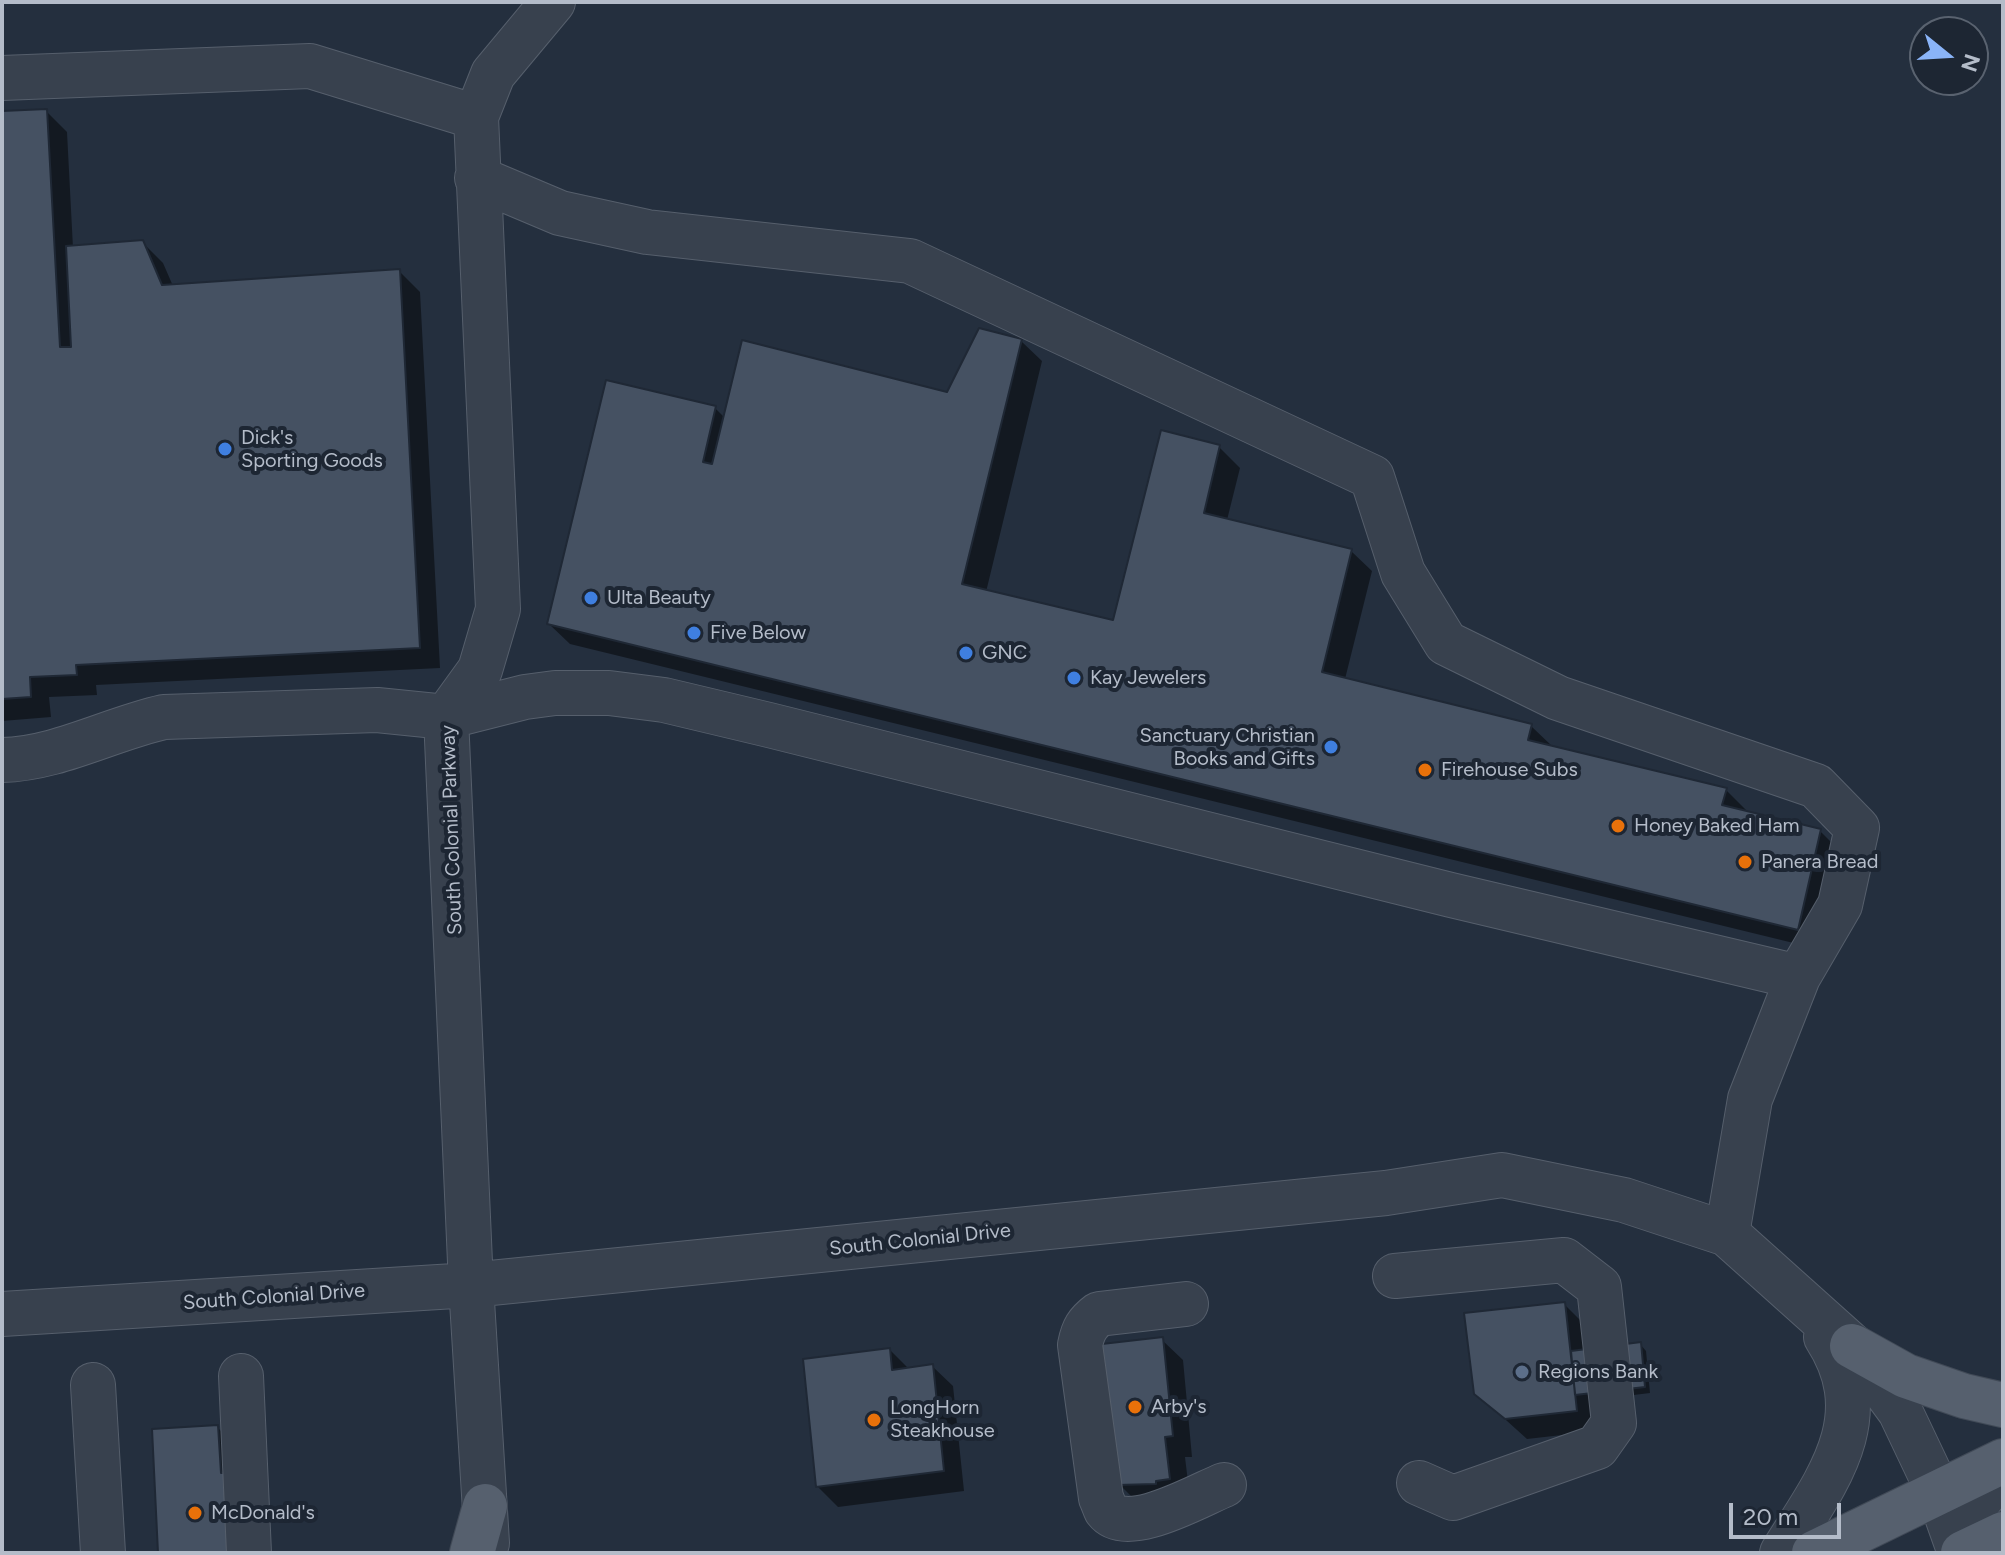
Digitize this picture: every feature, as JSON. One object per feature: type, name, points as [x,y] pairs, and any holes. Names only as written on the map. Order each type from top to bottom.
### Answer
[{"type":"main road","points":[[1852,1346],[1906,1376],[1964,1396],[2003,1405]]},
{"type":"main road","points":[[1814,1553],[2003,1461]]},
{"type":"main road","points":[[472,1553],[485,1506]]},
{"type":"main road","points":[[1961,1553],[2003,1534]]},
{"type":"street","name":"South Colonial Parkway","points":[[488,1553],[471,1285],[446,717],[480,670],[498,609],[476,117],[493,74],[553,2]]},
{"type":"street","points":[[2,78],[310,66],[476,117]]},
{"type":"street","points":[[477,178],[560,213],[647,232],[910,261],[1372,477],[1403,573],[1446,643],[1558,698],[1816,786],[1857,828],[1840,905],[1798,977],[1750,1099],[1727,1234]]},
{"type":"street","points":[[2,760],[28,759],[164,717],[377,710],[446,717],[555,693],[609,693],[664,700],[1451,895],[1798,977]]},
{"type":"street","name":"South Colonial Drive","points":[[2,1314],[471,1285],[1386,1193],[1502,1175],[1624,1200],[1727,1234],[1852,1346],[1900,1411],[1938,1491],[1961,1553]]},
{"type":"street","points":[[1395,1276],[1564,1260],[1599,1287],[1601,1302],[1614,1423],[1597,1447],[1453,1498],[1419,1483]]},
{"type":"street","name":"South Colonial Drive","points":[[1782,1553],[1824,1484],[1844,1443],[1850,1397],[1835,1350],[1803,1301]]},
{"type":"street","points":[[1186,1304],[1099,1314],[1088,1322],[1083,1333],[1080,1345],[1101,1498],[1106,1510],[1119,1518],[1145,1518],[1224,1485]]},
{"type":"street","points":[[241,1376],[249,1553]]},
{"type":"street","points":[[93,1385],[103,1553]]},
{"type":"street","points":[[1961,1553],[1978,1502],[2003,1471]]},
{"type":"building","points":[[47,109],[60,347],[71,347],[66,246],[143,240],[162,285],[400,269],[420,648],[76,665],[77,675],[30,677],[31,697],[2,699],[2,111]]},
{"type":"building","points":[[979,328],[1022,339],[962,584],[1113,620],[1161,430],[1220,445],[1204,513],[1352,549],[1322,672],[1532,724],[1528,740],[1727,788],[1722,805],[1821,829],[1798,930],[547,624],[606,380],[716,406],[703,462],[712,464],[742,340],[947,392]]},
{"type":"building","name":"Regions Bank","points":[[1565,1302],[1577,1411],[1505,1419],[1474,1394],[1464,1313]]},
{"type":"building","points":[[1163,1337],[1173,1436],[1165,1437],[1170,1479],[1156,1481],[1156,1484],[1117,1485],[1093,1345]]},
{"type":"building","points":[[1641,1342],[1645,1387],[1575,1395],[1571,1351]]},
{"type":"building","name":"LongHorn Steakhouse","points":[[890,1348],[892,1370],[933,1364],[944,1471],[816,1487],[803,1359]]},
{"type":"building","name":"McDonald's","points":[[218,1425],[221,1473],[232,1472],[236,1553],[158,1553],[152,1429]]},
{"type":"place","name":"Dick's Sporting Goods","points":[[225,449]]},
{"type":"place","name":"Ulta Beauty","points":[[591,598]]},
{"type":"place","name":"Five Below","points":[[694,633]]},
{"type":"place","name":"GNC","points":[[966,653]]},
{"type":"place","name":"Kay Jewelers","points":[[1074,678]]},
{"type":"place","name":"Sanctuary Christian Books and Gifts","points":[[1331,747]]},
{"type":"place","name":"Firehouse Subs","points":[[1425,770]]},
{"type":"place","name":"Honey Baked Ham","points":[[1618,826]]},
{"type":"place","name":"Panera Bread","points":[[1745,862]]},
{"type":"place","name":"Regions Bank","points":[[1522,1372]]},
{"type":"place","name":"Arby's","points":[[1135,1407]]},
{"type":"place","name":"LongHorn Steakhouse","points":[[874,1420]]},
{"type":"place","name":"McDonald's","points":[[195,1513]]}]
